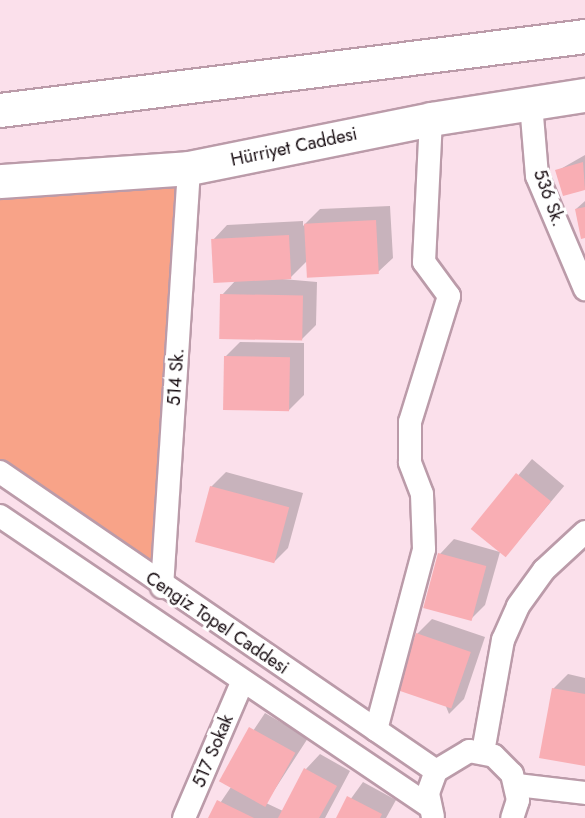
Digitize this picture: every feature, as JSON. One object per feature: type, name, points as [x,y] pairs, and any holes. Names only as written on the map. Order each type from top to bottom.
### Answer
[{"type":"highway","points":[[0,110],[585,36]]},
{"type":"highway","name":"Hürriyet Caddesi","points":[[0,181],[189,168],[431,119],[585,95]]},
{"type":"street","name":"536 Sk.","points":[[531,104],[537,176],[585,289]]},
{"type":"street","points":[[376,730],[424,549],[422,494],[410,462],[410,422],[449,296],[424,262],[431,119]]},
{"type":"street","name":"514 Sk.","points":[[162,587],[189,168]]},
{"type":"street","name":"Cengiz Topel Caddesi","points":[[0,472],[162,587],[436,771],[432,812],[0,516]]},
{"type":"street","points":[[483,752],[503,640],[518,606],[544,570],[585,532]]},
{"type":"street","name":"517 Sokak","points":[[184,818],[243,683]]},
{"type":"street","points":[[436,771],[456,754],[483,752],[504,764],[517,785],[512,818]]},
{"type":"street","points":[[517,785],[585,793]]},
{"type":"shaded area","points":[[189,168],[162,587],[0,472],[0,181]]},
{"type":"building","points":[[583,162],[585,190],[563,196],[555,170]]},
{"type":"building","points":[[585,207],[585,238],[581,239],[575,209]]},
{"type":"building","points":[[376,220],[379,274],[307,278],[304,224]]},
{"type":"building","points":[[289,235],[291,279],[213,283],[211,239]]},
{"type":"building","points":[[220,294],[303,295],[302,340],[219,339]]},
{"type":"building","points":[[224,356],[290,357],[289,411],[223,410]]},
{"type":"building","points":[[516,473],[551,501],[506,557],[471,529]]},
{"type":"building","points":[[210,486],[289,507],[274,563],[195,542]]},
{"type":"building","points":[[438,553],[486,566],[472,621],[423,608]]},
{"type":"building","points":[[416,633],[471,652],[451,709],[396,690]]},
{"type":"building","points":[[552,688],[585,694],[585,766],[539,758]]},
{"type":"building","points":[[249,727],[295,753],[265,807],[219,781]]},
{"type":"building","points":[[304,768],[337,786],[319,818],[278,818]]},
{"type":"building","points":[[347,796],[382,814],[380,818],[336,818]]},
{"type":"building","points":[[217,800],[254,818],[208,818]]}]
